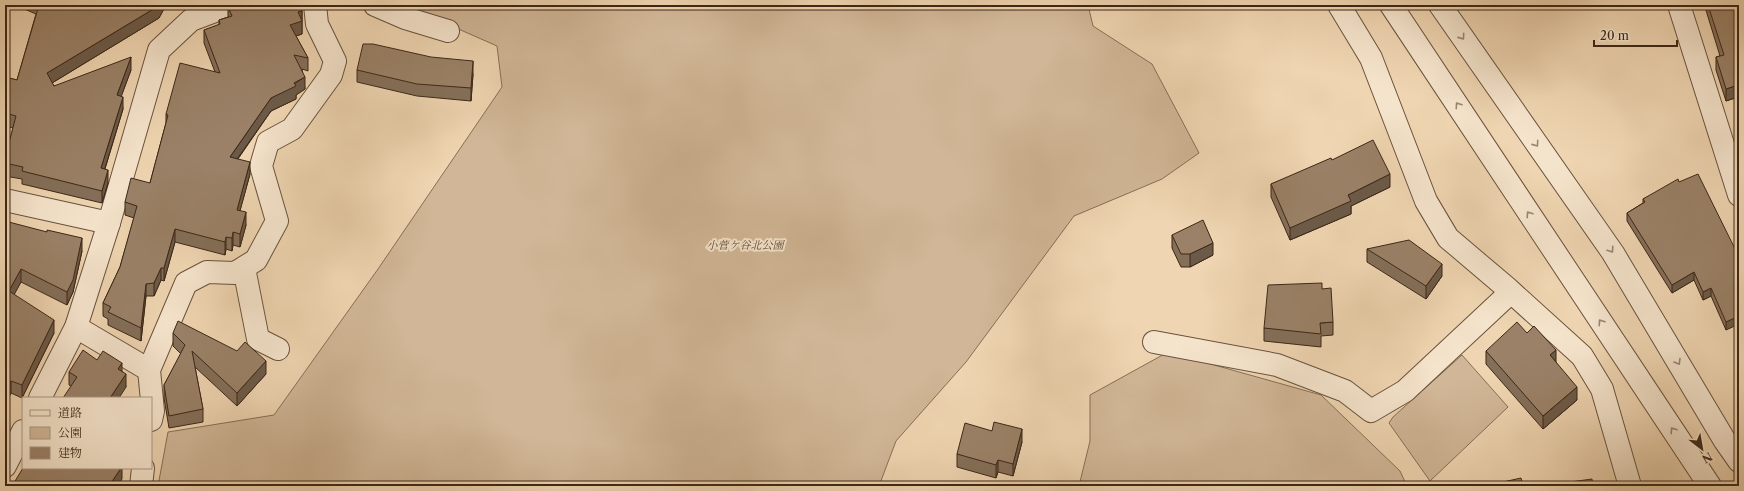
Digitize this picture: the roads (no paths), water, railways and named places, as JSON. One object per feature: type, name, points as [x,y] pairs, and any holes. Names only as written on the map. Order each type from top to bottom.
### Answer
[{"type":"street","points":[[41,397],[76,327],[109,223],[159,50],[191,20],[231,5]]},
{"type":"street","points":[[152,397],[149,370],[186,283],[207,272],[235,274],[256,260],[278,221],[261,166],[268,142],[292,128],[331,75],[334,61],[317,24],[315,5]]},
{"type":"street","points":[[375,5],[405,18],[448,32]]},
{"type":"street","points":[[1338,5],[1371,58],[1426,201],[1448,238],[1582,356],[1602,389],[1630,486]]},
{"type":"street","points":[[1391,5],[1710,486]]},
{"type":"street","points":[[1440,5],[1613,253],[1725,441],[1739,461]]},
{"type":"street","points":[[1679,5],[1739,195]]},
{"type":"street","points":[[5,200],[109,223]]},
{"type":"street","points":[[244,268],[258,339],[278,349]]},
{"type":"street","points":[[1154,342],[1277,365],[1345,391],[1371,411],[1405,391],[1511,292]]},
{"type":"street","points":[[76,327],[149,370]]},
{"type":"street","points":[[152,401],[152,416]]},
{"type":"street","points":[[5,466],[22,433]]},
{"type":"street","points":[[141,486],[143,469]]},
{"type":"park label","name":"小菅ケ谷北公園","points":[[745,245]]}]
